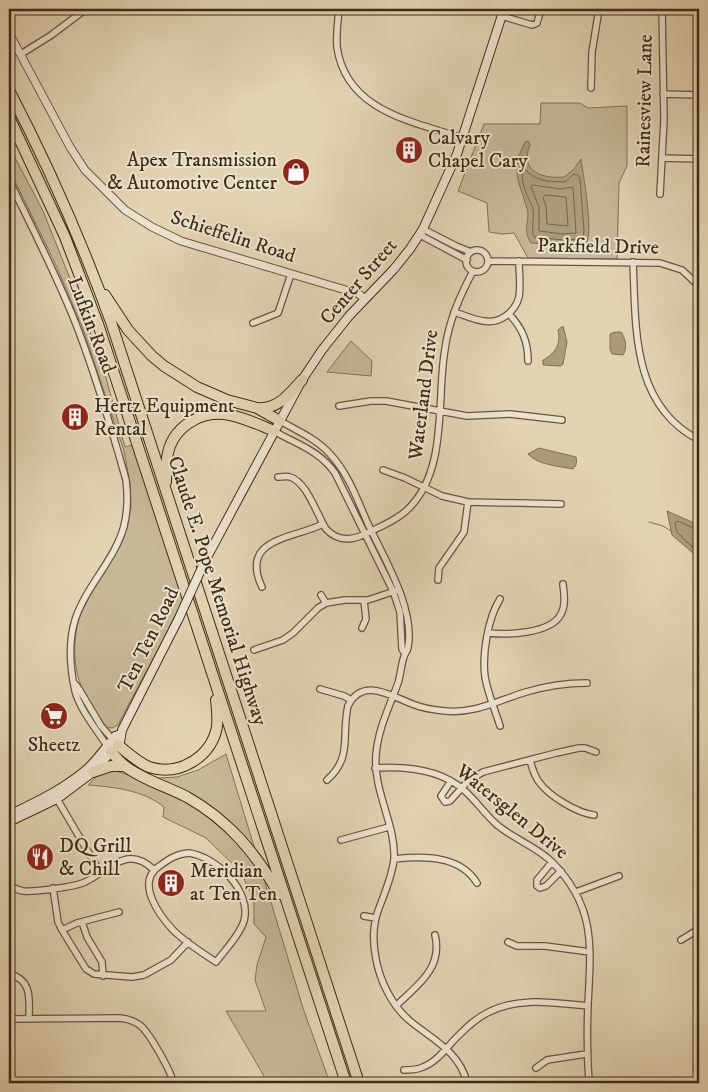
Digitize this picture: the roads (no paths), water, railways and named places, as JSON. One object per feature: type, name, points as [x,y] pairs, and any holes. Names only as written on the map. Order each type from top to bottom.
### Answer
[{"type":"highway","name":"Claude E. Pope Memorial Highway","points":[[9,90],[60,193],[97,282],[359,1083]]},
{"type":"highway","name":"Claude E. Pope Memorial Highway","points":[[9,117],[48,197],[87,292],[346,1083]]},
{"type":"highway","points":[[97,282],[128,330],[146,349],[164,366],[197,387],[227,400],[265,409],[281,402],[302,380]]},
{"type":"highway","points":[[256,408],[280,421]]},
{"type":"highway","points":[[167,492],[167,457],[171,444],[178,432],[194,419],[211,414],[229,415],[274,430]]},
{"type":"highway","points":[[112,746],[156,769],[177,768],[194,762],[209,747],[216,731],[218,716],[216,684]]},
{"type":"highway","points":[[112,746],[125,766]]},
{"type":"highway","points":[[93,772],[111,766],[125,766],[187,797],[207,810],[233,830],[257,857],[290,915]]},
{"type":"main road","name":"Center Street","points":[[205,561],[302,380],[322,350],[394,269],[422,232],[443,187],[462,138],[503,12]]},
{"type":"main road","name":"Ten Ten Road","points":[[112,746],[120,742],[120,734],[179,618],[205,561]]},
{"type":"main road","points":[[9,822],[57,799],[93,772],[112,746]]},
{"type":"main road","points":[[9,815],[50,794],[76,777],[112,746]]},
{"type":"street","points":[[21,54],[50,36],[86,9]]},
{"type":"street","points":[[339,9],[337,38],[339,57],[347,77],[358,92],[382,110],[462,138]]},
{"type":"street","points":[[503,12],[532,25],[537,23],[541,9]]},
{"type":"street","points":[[591,88],[592,52],[599,9]]},
{"type":"street","name":"Rainesview Lane","points":[[660,194],[663,94],[662,9]]},
{"type":"street","name":"Schieffelin Road","points":[[9,33],[70,147],[85,170],[125,210],[152,227],[181,241],[358,294],[365,300]]},
{"type":"street","points":[[663,94],[699,95]]},
{"type":"street","points":[[662,158],[699,159]]},
{"type":"street","name":"Lufkin Road","points":[[9,180],[51,266],[79,330],[126,480],[128,499],[124,528],[115,548],[82,603],[73,628],[71,656],[75,684],[112,746]]},
{"type":"street","points":[[422,232],[467,260]]},
{"type":"street","name":"Parkfield Drive","points":[[422,232],[471,252],[481,250],[486,254],[488,261],[660,263],[672,266],[687,274],[699,286]]},
{"type":"street","points":[[471,252],[467,260],[468,266],[473,270],[483,270],[488,261]]},
{"type":"street","points":[[454,312],[487,322],[509,314],[519,295],[520,261]]},
{"type":"street","points":[[633,262],[637,344],[646,378],[668,415],[678,426],[699,440]]},
{"type":"street","name":"Waterland Drive","points":[[323,524],[330,533],[341,539],[355,538],[390,522],[407,510],[424,488],[435,457],[444,350],[454,312],[473,270]]},
{"type":"street","points":[[253,323],[278,313],[290,274]]},
{"type":"street","points":[[509,314],[525,336],[528,361]]},
{"type":"street","points":[[339,406],[362,402],[386,401],[467,416],[510,414],[562,420]]},
{"type":"street","points":[[280,421],[325,448],[336,460],[349,482],[369,533],[396,590],[408,625],[408,649],[378,735],[375,768],[389,827],[394,859],[390,878],[376,918],[374,943],[378,968],[388,994],[409,1020],[447,1048],[461,1067],[467,1083]]},
{"type":"street","points":[[274,430],[311,450],[326,461],[335,473],[369,533]]},
{"type":"street","points":[[382,470],[405,478],[442,496],[468,502],[561,504]]},
{"type":"street","points":[[262,587],[256,570],[259,556],[263,549],[274,540],[308,531],[323,524],[307,494],[299,484],[292,478],[278,477]]},
{"type":"street","points":[[438,580],[439,568],[464,532],[468,502]]},
{"type":"street","points":[[488,633],[516,634],[552,624],[561,615],[564,604],[562,584]]},
{"type":"street","points":[[254,650],[283,640],[326,603],[345,600],[364,601],[396,590]]},
{"type":"street","points":[[321,595],[326,603]]},
{"type":"street","points":[[500,599],[491,616],[485,672],[500,726]]},
{"type":"street","points":[[362,628],[366,619],[364,601]]},
{"type":"street","points":[[561,615],[567,619]]},
{"type":"street","points":[[327,780],[337,770],[343,758],[347,713],[351,700],[364,691],[382,691],[422,708],[445,712],[470,711],[539,688],[586,682]]},
{"type":"street","points":[[320,689],[351,700]]},
{"type":"street","points":[[451,781],[441,796],[443,801],[450,801],[468,781],[483,772],[579,748],[596,752]]},
{"type":"street","points":[[530,760],[537,780],[549,792],[584,814],[594,815]]},
{"type":"street","name":"Watersglen Drive","points":[[375,768],[418,769],[442,776],[451,781],[462,788],[500,827],[537,850],[552,862],[576,892],[587,919],[590,952],[586,1054],[589,1083]]},
{"type":"street","points":[[57,799],[100,872]]},
{"type":"street","points":[[341,840],[389,827]]},
{"type":"street","points":[[195,854],[216,866],[228,876],[238,889],[245,909],[243,922],[241,928],[216,962],[188,942],[167,923],[150,895],[148,881],[154,870],[175,855],[195,854]]},
{"type":"street","points":[[394,859],[425,857],[446,861],[467,870],[477,883]]},
{"type":"street","points":[[9,885],[22,891],[81,883],[122,859],[132,858],[145,862],[154,870]]},
{"type":"street","points":[[552,862],[537,880],[537,886],[540,888],[546,886],[561,871]]},
{"type":"street","points":[[576,892],[619,876]]},
{"type":"street","points":[[53,888],[58,922],[86,969],[94,974],[132,977],[149,974],[171,960],[188,942]]},
{"type":"street","points":[[62,930],[82,922],[119,912]]},
{"type":"street","points":[[364,916],[376,918]]},
{"type":"street","points":[[82,922],[87,937],[102,962],[104,976]]},
{"type":"street","points":[[681,940],[699,929]]},
{"type":"street","points":[[396,1006],[430,972],[436,954],[435,935]]},
{"type":"street","points":[[508,942],[517,946],[545,946],[590,952]]},
{"type":"street","points":[[9,974],[20,978],[28,989],[29,1019]]},
{"type":"street","points":[[404,1070],[415,1070],[426,1066],[467,1027],[498,1008],[514,1003],[538,1001],[588,1006]]},
{"type":"street","points":[[9,1019],[120,1018],[131,1020],[146,1031],[171,1073],[173,1083]]},
{"type":"street","points":[[536,1068],[546,1060],[586,1054]]},
{"type":"water","points":[[528,141],[530,145],[527,154],[530,167],[541,175],[564,177],[574,169],[581,159],[589,228],[586,244],[531,243],[527,235],[528,212],[517,176],[520,152],[525,142]]},
{"type":"water","points":[[563,326],[567,342],[563,364],[561,366],[543,365],[543,360],[556,348],[559,340],[558,330]]},
{"type":"water","points":[[621,332],[624,337],[626,346],[623,355],[612,354],[610,349],[610,334]]},
{"type":"water","points":[[539,448],[576,457],[576,465],[573,469],[537,461],[528,454]]},
{"type":"water","points":[[667,511],[692,522],[699,523],[699,562],[692,552],[672,535]]},
{"type":"waterway","points":[[649,522],[663,526],[671,531]]},
{"type":"place","name":"Calvary Chapel Cary","points":[[409,150]]},
{"type":"place","name":"Apex Transmission & Automotive Center","points":[[296,172]]},
{"type":"place","name":"Hertz Equipment Rental","points":[[75,417]]},
{"type":"place","name":"Sheetz","points":[[54,716]]},
{"type":"place","name":"DQ Grill & Chill","points":[[40,857]]},
{"type":"place","name":"Meridian at Ten Ten","points":[[171,883]]}]
